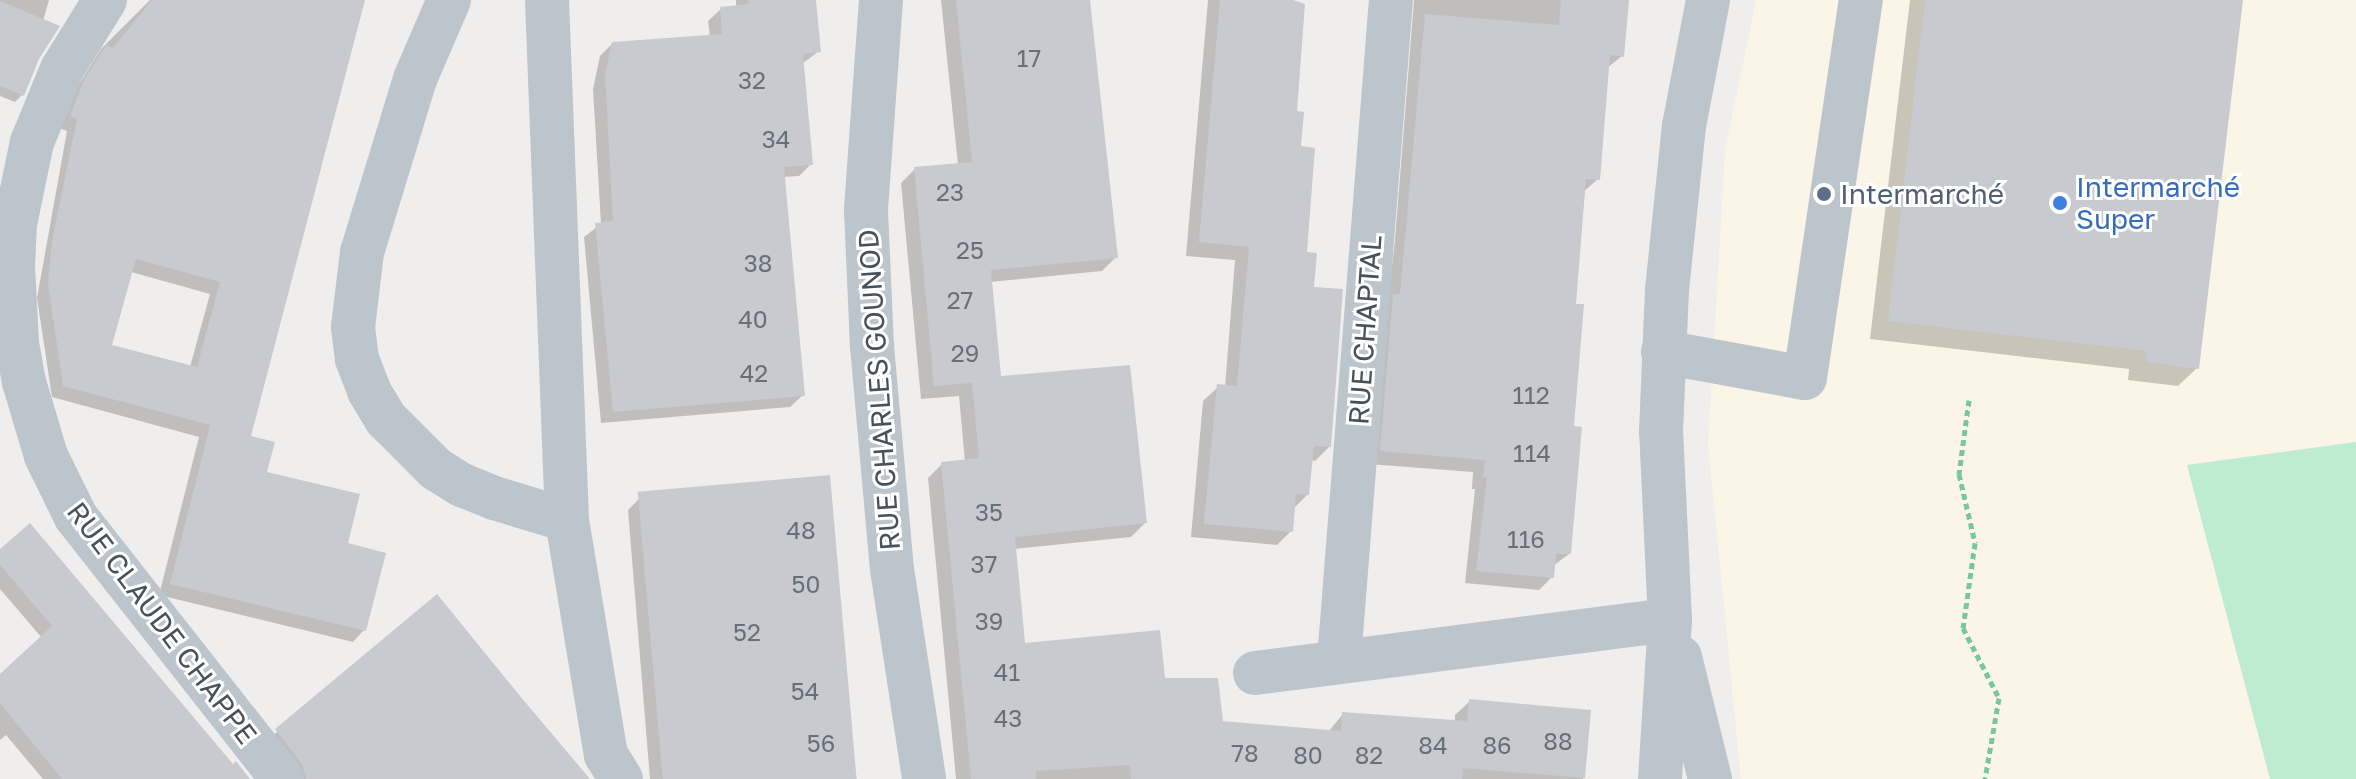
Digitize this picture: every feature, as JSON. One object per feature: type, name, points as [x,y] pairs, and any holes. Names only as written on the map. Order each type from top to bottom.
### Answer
[{"type":"street","points":[[449,0],[415,79],[362,252],[353,327],[357,359],[369,391],[386,419],[436,469],[462,485],[494,498],[567,520]]},
{"type":"street","points":[[547,0],[567,520],[606,755],[621,779]]},
{"type":"street","name":"RUE CHARLES GOUNOD","points":[[881,0],[866,210],[875,394],[892,569],[924,779]]},
{"type":"street","name":"RUE CHAPTAL","points":[[1339,660],[1391,0]]},
{"type":"street","points":[[1660,779],[1670,620],[1662,488],[1663,352],[1677,181],[1708,0]]},
{"type":"street","points":[[1663,352],[1805,378],[1861,0]]},
{"type":"street","name":"RUE CLAUDE CHAPPE","points":[[101,2],[45,104],[15,224],[13,266],[17,343],[24,382],[46,456],[76,517],[282,779]]},
{"type":"street","points":[[1255,673],[1670,620]]},
{"type":"street","points":[[1670,620],[1710,779]]},
{"type":"path","points":[[1969,400],[1959,474],[1975,543],[1963,628],[1999,698],[1985,779]]},
{"type":"shaded area","points":[[1756,0],[2356,0],[2356,442],[2187,465],[2270,779],[1741,779],[1708,444],[1725,151]]},
{"type":"green space","points":[[2356,442],[2356,779],[2270,779],[2187,465]]},
{"type":"building","points":[[152,0],[365,0],[251,436],[275,442],[267,472],[360,494],[348,543],[386,553],[366,631],[170,584],[210,425],[63,386],[48,284],[52,241],[77,119],[70,116],[84,80],[106,45],[113,48]],"holes":[[[136,259],[220,282],[197,367],[112,345]]]},
{"type":"building","points":[[748,0],[816,0],[821,52],[803,54],[813,165],[784,167],[805,396],[613,412],[595,223],[613,221],[605,75],[612,42],[722,34],[720,7],[749,4]]},
{"type":"building","points":[[956,0],[1090,0],[1118,258],[991,270],[1001,376],[1130,365],[1147,523],[1015,537],[1025,643],[1160,630],[1165,678],[1218,678],[1223,721],[1341,731],[1342,712],[1467,721],[1469,699],[1591,710],[1585,778],[1463,768],[1462,779],[1131,779],[1130,765],[1036,771],[1036,779],[971,779],[941,462],[979,458],[972,383],[934,386],[914,167],[972,162]]},
{"type":"building","points":[[1220,0],[1293,0],[1305,4],[1297,111],[1304,112],[1301,146],[1315,148],[1307,252],[1317,253],[1314,287],[1343,289],[1331,447],[1314,446],[1309,495],[1296,494],[1293,532],[1204,524],[1217,384],[1237,386],[1249,247],[1199,242]]},
{"type":"building","points":[[1561,0],[1629,0],[1624,57],[1610,55],[1600,180],[1586,179],[1576,304],[1584,304],[1574,426],[1582,427],[1571,554],[1556,554],[1554,578],[1476,571],[1487,477],[1483,477],[1485,460],[1380,451],[1393,294],[1400,294],[1425,14],[1559,25]]},
{"type":"building","name":"Intermarché Super","points":[[1925,0],[2243,0],[2199,369],[2146,362],[2147,351],[1888,321]]},
{"type":"building","points":[[0,1],[60,26],[39,59],[24,96],[0,86]]},
{"type":"building","points":[[830,475],[857,779],[663,779],[638,492]]},
{"type":"building","points":[[30,523],[233,764],[236,761],[250,779],[62,779],[0,703],[0,674],[52,626],[0,565],[0,549]]},
{"type":"building","points":[[437,594],[590,779],[306,779],[302,764],[275,729]]},
{"type":"place","name":"Intermarché","points":[[1824,194]]},
{"type":"place","name":"Intermarché Super","points":[[2060,203]]}]
